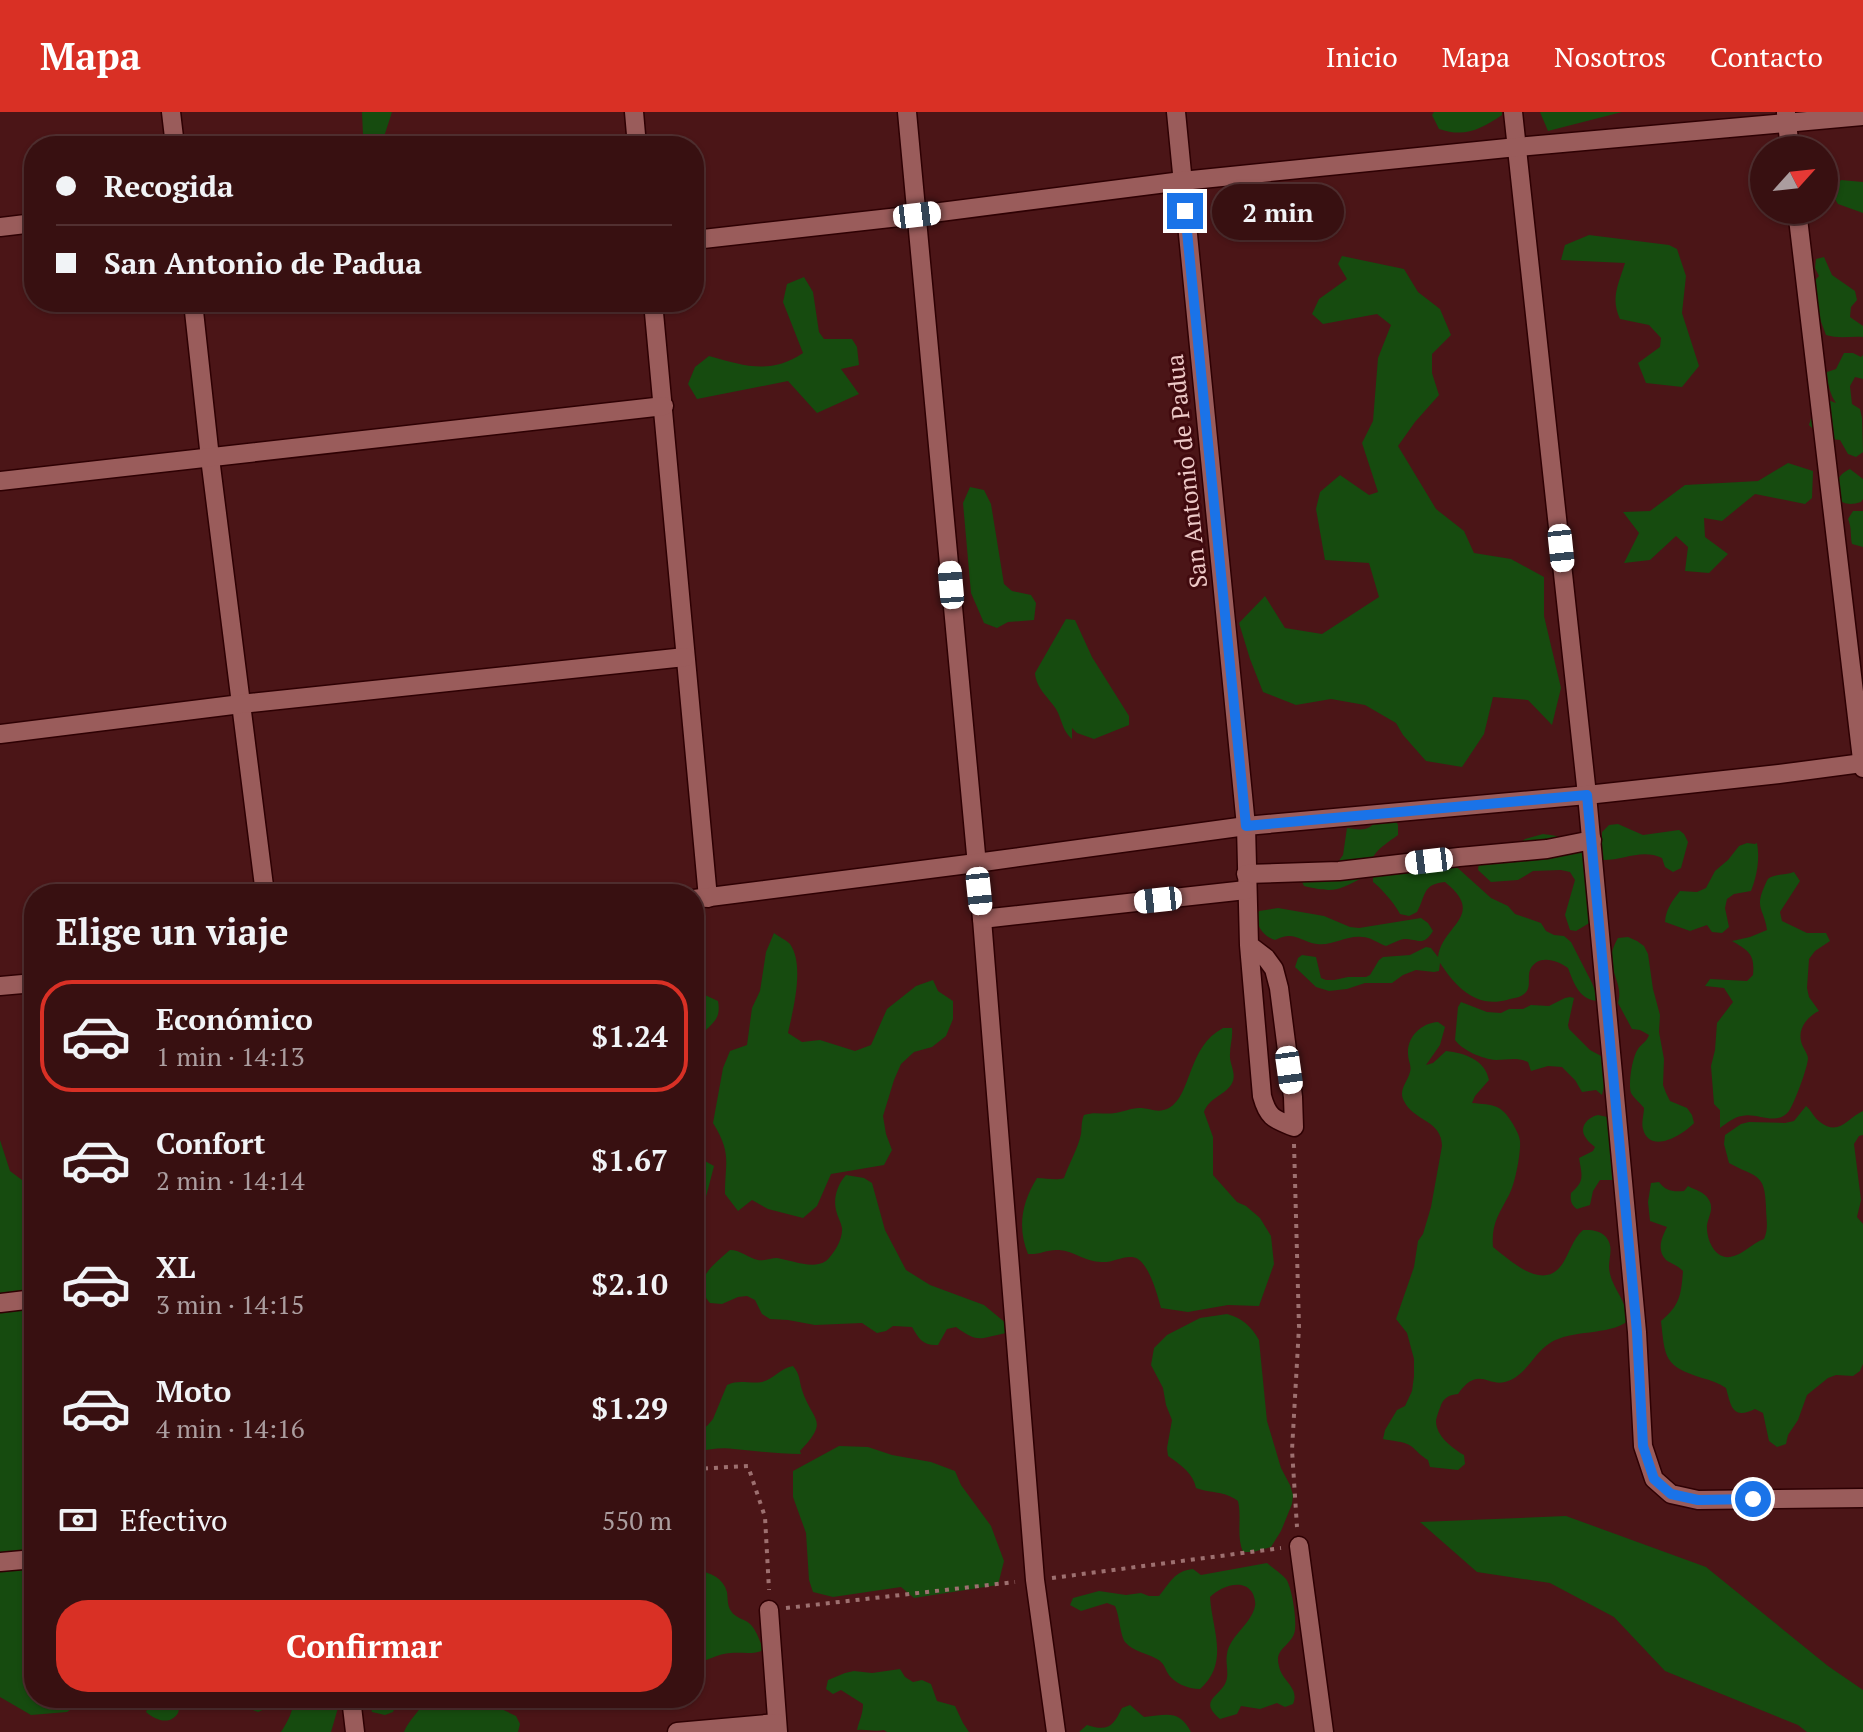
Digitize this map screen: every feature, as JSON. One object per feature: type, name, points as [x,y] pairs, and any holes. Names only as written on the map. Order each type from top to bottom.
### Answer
[{"type":"street","points":[[171,112],[174,136]]},
{"type":"street","points":[[634,112],[636,136]]},
{"type":"street","points":[[907,112],[982,919],[1035,1580],[1056,1732]]},
{"type":"street","name":"San Antonio de Padua","points":[[1176,112],[1246,826],[1249,945],[1262,1096],[1266,1110],[1273,1119],[1294,1127]]},
{"type":"street","points":[[1513,112],[1592,840],[1637,1332],[1643,1446],[1654,1479],[1671,1494],[1698,1500],[1863,1498]]},
{"type":"street","points":[[704,239],[1182,181],[1786,118],[1863,116]]},
{"type":"street","points":[[0,227],[24,224]]},
{"type":"street","points":[[704,898],[1246,826],[1587,795],[1863,764],[1799,224]]},
{"type":"street","points":[[194,312],[264,884]]},
{"type":"street","points":[[654,312],[685,657],[700,884]]},
{"type":"street","points":[[0,481],[664,406]]},
{"type":"street","points":[[0,734],[241,704],[685,657]]},
{"type":"street","points":[[982,919],[1246,882],[1547,849],[1592,840]]},
{"type":"street","points":[[1249,945],[1274,969],[1279,988],[1294,1127]]},
{"type":"street","points":[[0,986],[24,984]]},
{"type":"street","points":[[0,1303],[24,1300]]},
{"type":"street","points":[[1299,1546],[1324,1732]]},
{"type":"street","points":[[0,1562],[24,1560]]},
{"type":"street","points":[[677,1732],[778,1727],[769,1610]]},
{"type":"street","points":[[352,1708],[355,1732]]},
{"type":"path","points":[[704,1468],[748,1466],[765,1517],[769,1610],[1299,1546],[1292,1450],[1299,1327],[1294,1127]]},
{"type":"green space","points":[[362,112],[392,112],[384,136],[363,135]]},
{"type":"green space","points":[[1434,112],[1502,112],[1502,115],[1480,128],[1457,133],[1439,129],[1432,115]]},
{"type":"green space","points":[[1540,112],[1622,112],[1548,131]]},
{"type":"green space","points":[[1841,180],[1863,182],[1863,213],[1838,204],[1838,184]]},
{"type":"green space","points":[[1589,235],[1669,245],[1677,249],[1686,276],[1682,313],[1699,366],[1682,387],[1646,383],[1638,363],[1660,347],[1661,338],[1649,325],[1620,319],[1616,297],[1625,263],[1561,260],[1565,245]]},
{"type":"green space","points":[[1342,256],[1404,269],[1418,292],[1440,309],[1451,335],[1432,354],[1432,373],[1439,395],[1398,446],[1436,509],[1464,531],[1474,553],[1511,559],[1544,577],[1544,616],[1561,688],[1552,725],[1528,700],[1493,697],[1484,734],[1462,767],[1426,761],[1396,723],[1365,705],[1331,699],[1296,705],[1263,692],[1239,623],[1265,596],[1285,628],[1322,634],[1379,597],[1369,563],[1325,560],[1316,509],[1320,492],[1340,475],[1369,495],[1378,492],[1362,443],[1373,421],[1378,358],[1391,325],[1377,314],[1323,324],[1312,314],[1319,299],[1347,279],[1338,264]]},
{"type":"green space","points":[[1824,257],[1832,275],[1855,291],[1857,300],[1851,307],[1850,317],[1863,326],[1863,337],[1826,335],[1820,319],[1807,307],[1806,290],[1819,276],[1815,268],[1816,259]]},
{"type":"green space","points":[[804,277],[813,292],[819,332],[824,339],[852,339],[857,347],[859,365],[841,369],[859,394],[817,413],[788,381],[697,399],[688,384],[695,367],[709,356],[746,365],[768,366],[803,353],[783,302],[787,284]]},
{"type":"green space","points":[[1844,353],[1863,355],[1863,379],[1855,377],[1850,386],[1852,404],[1860,409],[1862,418],[1863,452],[1856,457],[1848,454],[1840,440],[1823,436],[1809,425],[1814,408],[1828,400],[1836,403],[1829,388],[1827,372],[1836,369]]},
{"type":"green space","points":[[1788,463],[1813,471],[1812,498],[1805,504],[1755,494],[1722,521],[1704,518],[1705,537],[1728,554],[1709,573],[1685,571],[1688,547],[1676,536],[1650,560],[1624,563],[1639,533],[1623,512],[1650,511],[1685,485],[1758,481]]},
{"type":"green space","points":[[1850,469],[1863,479],[1863,499],[1851,504],[1836,498],[1839,478]]},
{"type":"green space","points":[[970,487],[984,490],[991,504],[1004,584],[1012,591],[1031,595],[1036,603],[1034,620],[1008,622],[997,628],[984,623],[971,593],[963,503]]},
{"type":"green space","points":[[1853,511],[1863,511],[1863,547],[1852,544],[1848,519]]},
{"type":"green space","points":[[1066,619],[1075,620],[1092,657],[1129,716],[1129,725],[1094,739],[1072,728],[1072,739],[1066,732],[1035,673]]},
{"type":"green space","points":[[1377,819],[1395,819],[1398,835],[1376,852],[1364,877],[1335,889],[1304,886],[1300,878],[1338,862],[1343,855],[1347,828],[1364,829]]},
{"type":"green space","points":[[1618,824],[1643,835],[1679,830],[1688,842],[1681,868],[1673,872],[1665,867],[1662,858],[1647,854],[1601,860],[1602,832],[1609,825]]},
{"type":"green space","points":[[1543,834],[1571,841],[1584,852],[1591,922],[1576,931],[1570,930],[1565,915],[1575,880],[1570,872],[1533,871],[1518,880],[1491,882],[1478,870],[1479,861]]},
{"type":"green space","points":[[1757,843],[1756,873],[1751,891],[1734,894],[1727,899],[1725,908],[1729,927],[1722,933],[1712,932],[1707,925],[1690,931],[1665,922],[1670,905],[1680,891],[1697,892],[1706,888],[1715,871],[1739,846]]},
{"type":"green space","points":[[1450,861],[1491,898],[1508,906],[1515,914],[1541,923],[1546,931],[1564,936],[1571,942],[1599,1001],[1582,995],[1568,968],[1548,960],[1538,962],[1530,970],[1528,989],[1524,994],[1496,1002],[1468,994],[1440,963],[1439,971],[1416,970],[1392,983],[1365,983],[1329,991],[1316,987],[1295,967],[1302,955],[1316,957],[1321,978],[1334,980],[1366,977],[1383,957],[1410,955],[1426,947],[1431,948],[1438,957],[1441,946],[1462,912],[1457,894],[1445,882],[1432,885],[1417,912],[1409,916],[1400,914],[1388,896],[1373,882],[1373,874]]},
{"type":"green space","points":[[1794,872],[1800,881],[1780,912],[1782,921],[1807,933],[1826,933],[1830,941],[1809,959],[1807,988],[1819,1011],[1802,1027],[1800,1036],[1808,1058],[1806,1069],[1794,1101],[1784,1116],[1773,1119],[1742,1116],[1720,1128],[1720,1110],[1714,1104],[1711,1066],[1717,1023],[1733,1002],[1724,988],[1705,986],[1710,979],[1747,981],[1753,975],[1750,954],[1732,941],[1767,930],[1760,904],[1767,881]]},
{"type":"green space","points":[[1278,908],[1324,916],[1359,928],[1421,918],[1433,931],[1423,941],[1404,939],[1386,946],[1362,937],[1323,944],[1292,936],[1275,940],[1262,932],[1255,918],[1259,911]]},
{"type":"green space","points":[[774,933],[790,944],[797,964],[788,1033],[802,1042],[820,1040],[855,1051],[871,1045],[887,1009],[916,986],[933,980],[938,991],[953,1001],[953,1019],[946,1036],[932,1047],[914,1052],[901,1064],[894,1080],[883,1116],[892,1150],[884,1165],[831,1174],[817,1206],[803,1218],[768,1209],[752,1200],[738,1211],[725,1194],[725,1150],[713,1123],[723,1068],[730,1051],[747,1045],[752,1008],[760,991],[766,952]]},
{"type":"green space","points":[[1628,937],[1644,946],[1648,954],[1660,1015],[1663,1085],[1670,1101],[1687,1108],[1694,1123],[1675,1137],[1659,1142],[1647,1137],[1642,1127],[1644,1108],[1630,1089],[1634,1058],[1649,1035],[1632,1029],[1618,1003],[1618,987],[1611,957],[1618,938]]},
{"type":"green space","points":[[704,995],[718,1001],[716,1018],[704,1032]]},
{"type":"green space","points":[[1574,998],[1569,1029],[1590,1050],[1603,1057],[1608,1068],[1602,1095],[1596,1090],[1582,1092],[1562,1067],[1548,1066],[1531,1071],[1528,1062],[1485,1058],[1467,1050],[1455,1040],[1461,1002],[1487,1012],[1501,1013],[1531,1005],[1549,1006]]},
{"type":"green space","points":[[1438,1022],[1445,1027],[1440,1045],[1426,1065],[1446,1051],[1467,1056],[1479,1063],[1489,1080],[1472,1103],[1501,1109],[1509,1117],[1520,1139],[1515,1176],[1495,1225],[1493,1247],[1528,1272],[1547,1275],[1563,1263],[1583,1230],[1601,1233],[1610,1244],[1610,1274],[1628,1321],[1610,1329],[1559,1339],[1544,1347],[1515,1378],[1501,1383],[1472,1380],[1458,1394],[1446,1398],[1436,1421],[1446,1441],[1464,1455],[1465,1464],[1458,1470],[1430,1467],[1428,1460],[1411,1446],[1383,1439],[1397,1410],[1405,1406],[1412,1391],[1414,1359],[1407,1333],[1396,1319],[1431,1207],[1442,1146],[1437,1131],[1408,1108],[1402,1093],[1410,1070],[1410,1042],[1421,1028]]},
{"type":"green space","points":[[1223,1028],[1232,1028],[1230,1058],[1233,1081],[1228,1089],[1209,1103],[1204,1112],[1213,1137],[1213,1175],[1237,1202],[1260,1218],[1271,1236],[1274,1264],[1259,1306],[1228,1305],[1188,1312],[1161,1308],[1151,1278],[1138,1259],[1128,1257],[1096,1262],[1059,1250],[1028,1254],[1022,1224],[1028,1196],[1037,1178],[1064,1178],[1080,1140],[1084,1115],[1136,1108],[1157,1111],[1169,1108],[1182,1093],[1203,1047],[1211,1036]]},
{"type":"green space","points":[[1806,1106],[1818,1120],[1832,1128],[1843,1125],[1863,1111],[1863,1135],[1854,1144],[1861,1200],[1857,1217],[1863,1224],[1863,1364],[1853,1376],[1828,1378],[1807,1395],[1786,1444],[1777,1447],[1769,1441],[1763,1413],[1755,1409],[1737,1412],[1731,1405],[1726,1388],[1689,1374],[1669,1359],[1661,1321],[1678,1299],[1683,1271],[1663,1256],[1661,1244],[1667,1227],[1650,1221],[1648,1202],[1651,1183],[1659,1182],[1667,1189],[1676,1191],[1684,1191],[1688,1186],[1702,1193],[1711,1206],[1708,1236],[1715,1251],[1724,1257],[1739,1254],[1764,1239],[1767,1223],[1764,1187],[1752,1174],[1729,1163],[1725,1135],[1749,1122],[1794,1121]]},
{"type":"green space","points":[[1598,1115],[1612,1118],[1614,1180],[1600,1180],[1593,1191],[1590,1205],[1577,1209],[1572,1204],[1571,1193],[1581,1178],[1579,1158],[1595,1147],[1583,1130],[1588,1120]]},
{"type":"green space","points":[[0,1140],[10,1171],[24,1182],[24,1708],[73,1708],[67,1712],[31,1715],[0,1697]]},
{"type":"green space","points":[[704,1160],[714,1166],[704,1204]]},
{"type":"green space","points":[[846,1175],[864,1178],[872,1183],[885,1230],[906,1270],[930,1285],[984,1305],[1007,1324],[1006,1333],[975,1338],[956,1327],[947,1329],[938,1345],[933,1345],[922,1341],[912,1327],[893,1326],[877,1333],[862,1323],[815,1325],[770,1319],[762,1314],[755,1300],[747,1296],[722,1304],[710,1303],[704,1295],[704,1279],[730,1250],[758,1260],[777,1258],[808,1265],[826,1261],[841,1237],[842,1228],[835,1200]]},
{"type":"green space","points":[[1227,1314],[1246,1323],[1259,1340],[1267,1421],[1293,1495],[1281,1531],[1271,1547],[1253,1552],[1243,1552],[1241,1546],[1238,1501],[1227,1495],[1196,1488],[1182,1466],[1168,1456],[1172,1420],[1163,1388],[1151,1365],[1154,1348],[1167,1335],[1200,1318]]},
{"type":"green space","points":[[793,1366],[798,1374],[817,1426],[801,1454],[724,1448],[704,1451],[704,1426],[713,1419],[727,1385],[762,1382]]},
{"type":"green space","points":[[839,1446],[868,1447],[955,1471],[961,1485],[991,1526],[1004,1561],[998,1585],[914,1598],[901,1587],[833,1597],[813,1592],[809,1580],[806,1533],[793,1497],[793,1471]]},
{"type":"green space","points":[[1566,1516],[1706,1567],[1828,1666],[1863,1690],[1863,1732],[1807,1732],[1798,1725],[1665,1671],[1614,1617],[1550,1583],[1477,1572],[1420,1522]]},
{"type":"green space","points":[[1267,1563],[1286,1579],[1294,1606],[1294,1634],[1280,1652],[1278,1660],[1295,1698],[1293,1704],[1285,1707],[1277,1703],[1260,1709],[1241,1706],[1237,1714],[1220,1719],[1211,1708],[1212,1700],[1226,1680],[1229,1647],[1255,1606],[1253,1594],[1244,1586],[1232,1585],[1210,1597],[1217,1657],[1209,1679],[1200,1689],[1177,1682],[1159,1660],[1126,1643],[1115,1606],[1107,1603],[1081,1611],[1070,1605],[1073,1598],[1099,1591],[1159,1596],[1173,1578],[1187,1570],[1193,1569],[1201,1575]]},
{"type":"green space","points":[[704,1572],[712,1574],[723,1583],[731,1611],[752,1626],[764,1650],[731,1653],[704,1662]]},
{"type":"green space","points":[[900,1669],[913,1682],[922,1680],[931,1684],[937,1701],[955,1706],[969,1732],[857,1730],[863,1704],[841,1690],[833,1694],[826,1689],[828,1680],[845,1673]]},
{"type":"green space","points":[[1130,1705],[1144,1717],[1177,1717],[1191,1732],[1079,1732],[1087,1725],[1100,1728],[1109,1726],[1122,1708]]},
{"type":"green space","points":[[148,1708],[179,1708],[175,1717],[167,1721],[146,1712]]},
{"type":"green space","points":[[293,1708],[338,1708],[331,1732],[281,1732]]},
{"type":"green space","points":[[371,1708],[395,1708],[385,1715],[372,1712]]},
{"type":"green space","points":[[421,1708],[499,1708],[516,1716],[520,1724],[518,1732],[404,1732]]},
{"type":"route","points":[[1185,211],[1246,826],[1587,795],[1637,1332],[1643,1446],[1654,1479],[1671,1494],[1698,1500],[1753,1499]]}]
